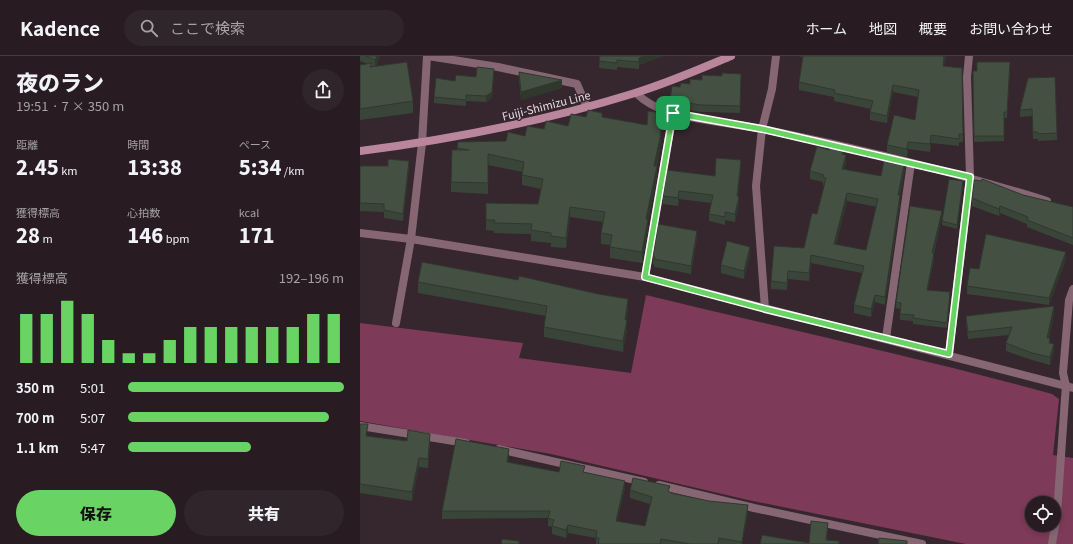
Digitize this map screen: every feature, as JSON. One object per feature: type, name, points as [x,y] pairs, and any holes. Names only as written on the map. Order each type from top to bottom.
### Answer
[{"type":"main road","name":"Fuiji-Shimizu Line","points":[[360,151],[422,143],[502,128],[587,107],[636,93],[731,56]]},
{"type":"street","points":[[396,323],[412,239],[422,143],[428,56],[498,67],[577,84],[587,107]]},
{"type":"street","points":[[765,309],[756,194],[762,129],[772,90],[776,56]]},
{"type":"street","points":[[949,354],[970,177],[967,77],[968,56]]},
{"type":"street","points":[[636,93],[643,101],[653,107],[673,113],[762,129],[970,177],[1058,205]]},
{"type":"street","points":[[645,277],[673,113]]},
{"type":"street","points":[[886,338],[911,163]]},
{"type":"street","points":[[360,233],[412,239],[645,277],[1069,386]]},
{"type":"street","points":[[1052,544],[1057,514],[1069,386],[1063,373],[1069,300],[1073,289]]},
{"type":"street","points":[[360,426],[472,444]]},
{"type":"street","points":[[488,447],[601,471],[754,508],[922,544]]},
{"type":"shaded area","points":[[646,295],[900,355],[1052,394],[1059,399],[1053,455],[1073,458],[1073,544],[966,544],[748,500],[551,454],[360,421],[360,323],[523,343],[519,358],[631,373]]},
{"type":"building","points":[[366,56],[377,56],[375,60]]},
{"type":"building","points":[[600,56],[645,56],[639,58],[639,62],[617,60],[617,63],[599,61]]},
{"type":"building","points":[[803,56],[944,56],[943,66],[962,68],[963,134],[959,134],[959,139],[931,135],[930,144],[908,142],[907,149],[887,145],[894,115],[915,120],[919,90],[893,85],[887,116],[870,112],[873,101],[834,93],[835,90],[799,82]]},
{"type":"building","points":[[407,62],[413,101],[360,109],[360,65],[372,63],[370,67]]},
{"type":"building","points":[[977,62],[1010,62],[1007,112],[1004,112],[1004,136],[974,136],[973,71],[977,71]]},
{"type":"building","points":[[477,67],[494,69],[492,92],[486,96],[466,95],[466,100],[434,97],[436,78],[455,81],[456,75],[476,77]]},
{"type":"building","points":[[519,72],[562,80],[521,92]]},
{"type":"building","points":[[722,73],[741,74],[740,106],[701,105],[670,100],[672,86],[680,87],[681,83],[690,84],[690,79],[702,80],[702,75],[722,76]]},
{"type":"building","points":[[1055,77],[1057,133],[1038,134],[1038,132],[1033,132],[1032,109],[1020,110],[1028,78]]},
{"type":"building","points":[[588,110],[602,113],[602,117],[647,125],[648,111],[662,113],[660,138],[654,166],[657,166],[646,219],[648,219],[642,252],[610,247],[612,235],[601,233],[605,212],[570,207],[566,238],[551,236],[551,233],[531,230],[532,224],[494,223],[495,220],[486,220],[486,203],[538,204],[543,179],[522,175],[524,162],[488,154],[488,183],[451,182],[452,150],[469,150],[457,148],[458,142],[506,141],[508,132],[525,136],[527,126],[544,129],[546,121],[568,126],[571,114],[586,117]]},
{"type":"building","points":[[832,143],[844,146],[842,154],[846,155],[842,169],[881,176],[885,155],[905,160],[898,195],[900,195],[885,297],[875,295],[871,309],[854,305],[864,266],[811,255],[809,273],[788,271],[787,283],[771,281],[774,246],[804,248],[812,213],[817,214],[826,178],[823,177],[824,175],[810,171],[817,146],[829,150]],"holes":[[[847,193],[878,199],[866,250],[834,244]]]},
{"type":"building","points":[[716,158],[741,160],[737,196],[739,197],[735,214],[725,212],[725,217],[709,214],[713,195],[679,191],[678,198],[663,196],[667,170],[715,176]]},
{"type":"building","points":[[388,159],[409,161],[403,214],[384,210],[384,204],[360,203],[360,166],[388,166]]},
{"type":"building","points":[[949,179],[963,181],[957,225],[942,221]]},
{"type":"building","points":[[982,179],[1023,195],[1073,207],[1073,238],[1027,220],[1028,217],[1000,206],[999,209],[972,198],[974,180],[982,181]]},
{"type":"building","points":[[910,206],[942,211],[932,253],[934,253],[927,290],[950,292],[947,323],[913,318],[914,315],[900,314],[901,303],[896,302]]},
{"type":"building","points":[[658,224],[697,231],[691,266],[654,259],[655,257],[653,257]]},
{"type":"building","points":[[986,234],[1066,252],[1049,298],[967,286],[970,268],[979,269]]},
{"type":"building","points":[[727,241],[750,247],[744,271],[721,265]]},
{"type":"building","points":[[422,262],[518,280],[519,276],[598,294],[628,299],[625,320],[627,320],[623,341],[544,327],[547,306],[418,282]]},
{"type":"building","points":[[1054,306],[1047,338],[1050,338],[1049,343],[1054,344],[1050,357],[1032,353],[1006,343],[1012,327],[968,332],[966,316]]},
{"type":"building","points":[[360,424],[368,424],[366,436],[407,441],[408,430],[430,434],[428,459],[419,458],[412,492],[360,484]]},
{"type":"building","points":[[456,439],[509,449],[507,462],[559,472],[561,461],[585,466],[583,472],[625,481],[616,521],[645,526],[652,497],[630,490],[633,478],[670,486],[668,491],[671,493],[709,501],[748,505],[742,542],[719,538],[718,544],[690,544],[661,539],[660,544],[598,544],[599,538],[596,538],[597,531],[568,525],[566,530],[552,526],[554,520],[548,518],[550,511],[442,511]]},
{"type":"building","points":[[811,521],[828,523],[826,540],[839,541],[839,544],[760,544],[762,535],[809,543]]},
{"type":"building","points":[[879,538],[907,541],[907,544],[878,544]]},
{"type":"building","points":[[502,539],[519,541],[519,544],[501,544]]},
{"type":"route","points":[[673,113],[762,129],[970,177],[949,354],[765,309],[645,277],[673,113]]}]
